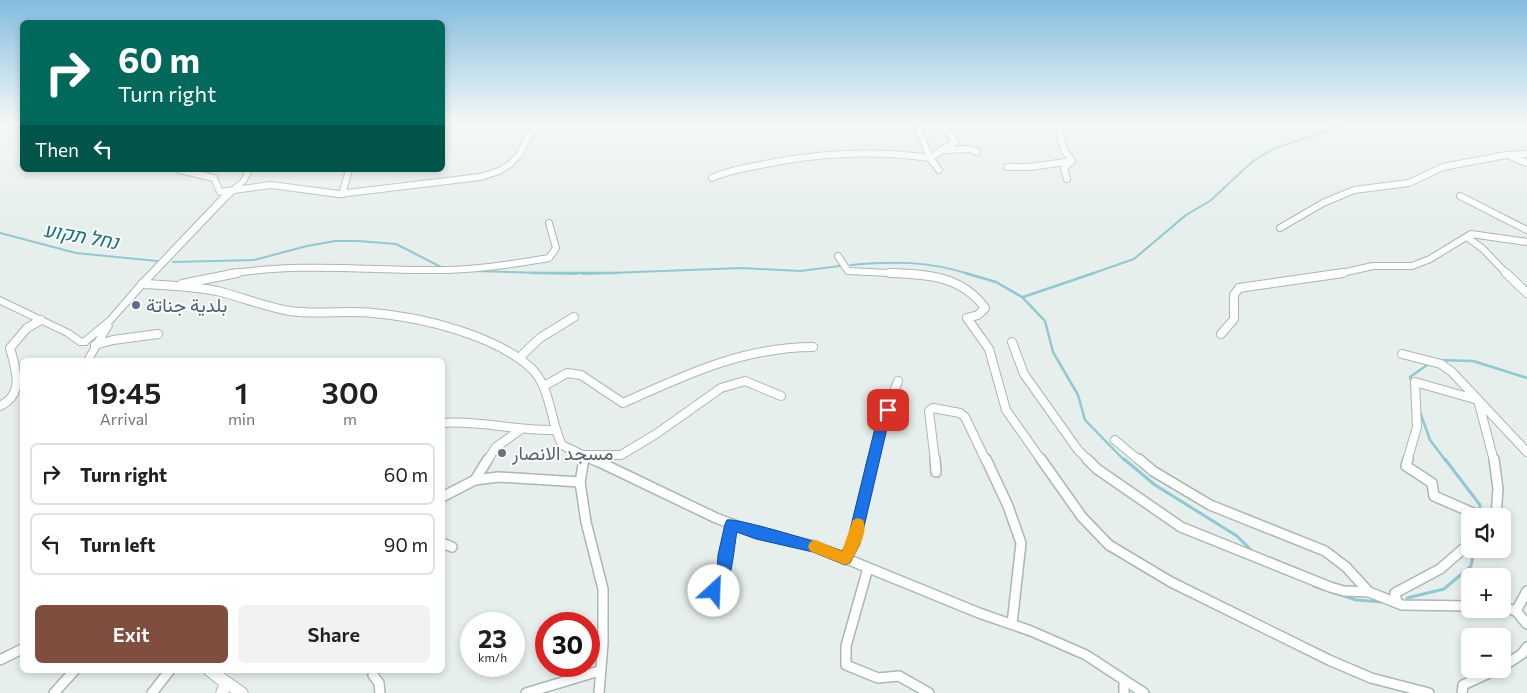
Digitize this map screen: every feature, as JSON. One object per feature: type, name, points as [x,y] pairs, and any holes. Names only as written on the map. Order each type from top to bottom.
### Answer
[{"type":"main road","points":[[0,300],[68,333],[83,343]]},
{"type":"street","points":[[188,172],[214,178],[220,192],[271,186],[342,194],[492,174],[507,167],[518,155]]},
{"type":"street","points":[[712,178],[721,174],[779,160],[815,155]]},
{"type":"street","points":[[905,155],[930,158],[934,155]]},
{"type":"street","points":[[1068,155],[1072,161]]},
{"type":"street","points":[[1280,228],[1323,203],[1354,190],[1409,183],[1443,167],[1500,155]]},
{"type":"street","points":[[1509,155],[1527,163]]},
{"type":"street","points":[[930,158],[938,170]]},
{"type":"street","points":[[1007,167],[1030,167],[1072,161]]},
{"type":"street","points":[[1067,179],[1064,168],[1072,161]]},
{"type":"street","points":[[89,358],[100,333],[111,320],[142,284],[231,191],[244,181],[248,172]]},
{"type":"street","points":[[342,194],[348,172]]},
{"type":"street","points":[[1460,196],[1527,230]]},
{"type":"street","points":[[178,285],[222,275],[279,268],[452,270],[516,266],[549,258],[556,248],[549,223]]},
{"type":"street","points":[[1221,334],[1234,319],[1234,295],[1239,288],[1296,278],[1332,275],[1373,266],[1412,266],[1430,259],[1471,234],[1483,234],[1527,242]]},
{"type":"street","points":[[1466,237],[1480,245],[1510,280],[1527,293]]},
{"type":"street","points":[[838,256],[848,271],[906,272],[935,278],[964,287],[982,300],[985,308],[978,315],[967,318],[989,349],[1006,410],[1082,517],[1108,545],[1171,582],[1328,660],[1371,678],[1429,693]]},
{"type":"street","points":[[142,284],[203,288],[297,312],[372,313],[408,318],[451,329],[507,351],[519,358],[539,376],[544,386],[553,430],[562,444],[672,499],[732,524],[756,533],[815,546],[1086,655],[1144,693]]},
{"type":"street","points":[[519,358],[540,338],[574,317]]},
{"type":"street","points":[[0,406],[13,398],[16,391],[16,372],[10,348],[28,328],[41,320]]},
{"type":"street","points":[[68,333],[81,336],[100,333]]},
{"type":"street","points":[[83,343],[100,333]]},
{"type":"street","points":[[83,343],[95,345],[113,340],[158,334]]},
{"type":"street","points":[[1012,342],[1024,374],[1078,450],[1097,469],[1152,505],[1181,527],[1344,591],[1369,592],[1402,605],[1461,606]]},
{"type":"street","points":[[83,343],[87,358]]},
{"type":"street","points":[[544,386],[567,372],[581,375],[623,403],[705,366],[772,348],[813,347]]},
{"type":"street","points":[[1402,354],[1441,364],[1465,383],[1478,400],[1527,452]]},
{"type":"street","points":[[585,454],[621,455],[656,434],[722,388],[745,381],[781,396]]},
{"type":"street","points":[[845,559],[853,544],[882,424],[898,381]]},
{"type":"street","points":[[1462,508],[1434,496],[1432,483],[1406,466],[1417,427],[1414,382],[1478,400]]},
{"type":"street","points":[[1478,400],[1497,486],[1500,503],[1498,508]]},
{"type":"street","points":[[936,472],[929,410],[933,408],[960,413],[965,417],[1008,506],[1021,543],[1012,624]]},
{"type":"street","points":[[445,423],[476,422],[520,430],[553,430]]},
{"type":"street","points":[[475,480],[496,447],[520,430]]},
{"type":"street","points":[[1115,440],[1153,471],[1210,505],[1324,551],[1346,567],[1369,592]]},
{"type":"street","points":[[585,454],[580,482],[586,522],[603,589],[604,643],[600,666]]},
{"type":"street","points":[[445,495],[475,480],[498,477],[580,482]]},
{"type":"street","points":[[704,608],[724,574],[725,555],[732,524]]},
{"type":"street","points":[[1397,603],[1395,593],[1440,569],[1461,551]]},
{"type":"street","points":[[868,568],[846,646],[846,665],[878,678],[900,676],[929,693]]},
{"type":"street","points":[[1516,611],[1527,591]]},
{"type":"street","points":[[1511,610],[1516,611],[1527,624]]},
{"type":"street","points":[[1511,661],[1522,654],[1527,647]]},
{"type":"street","points":[[0,660],[20,650]]},
{"type":"street","points":[[54,693],[72,673]]},
{"type":"street","points":[[152,693],[168,673]]},
{"type":"street","points":[[211,673],[224,688],[242,693]]},
{"type":"street","points":[[373,676],[379,683],[380,693]]},
{"type":"street","points":[[526,693],[582,677]]},
{"type":"street","points":[[599,677],[599,693]]},
{"type":"street","points":[[1462,693],[1463,685],[1478,678]]},
{"type":"street","points":[[1124,680],[1124,693]]},
{"type":"waterway","points":[[1091,274],[1134,259],[1186,215],[1210,201],[1253,161],[1262,155]]},
{"type":"waterway","name":"נחל תקוע","points":[[0,233],[76,253],[157,261]]},
{"type":"waterway","points":[[173,262],[254,260],[307,246],[335,241],[358,241],[396,244],[443,268]]},
{"type":"waterway","points":[[851,265],[881,263],[925,264],[969,274]]},
{"type":"waterway","points":[[610,273],[742,268],[800,271],[840,266]]},
{"type":"waterway","points":[[475,271],[542,273]]},
{"type":"waterway","points":[[532,273],[542,273]]},
{"type":"waterway","points":[[542,273],[610,273]]},
{"type":"waterway","points":[[542,273],[576,274]]},
{"type":"waterway","points":[[583,274],[610,273]]},
{"type":"waterway","points":[[610,273],[617,273]]},
{"type":"waterway","points":[[965,273],[996,282],[1022,297],[1045,321],[1053,352],[1078,395],[1085,420],[1125,461]]},
{"type":"waterway","points":[[1023,297],[1094,273]]},
{"type":"waterway","points":[[1434,360],[1473,361],[1527,378]]},
{"type":"waterway","points":[[1412,384],[1410,377],[1430,363]]},
{"type":"waterway","points":[[1419,409],[1430,440],[1446,461]]},
{"type":"waterway","points":[[1124,459],[1155,485],[1237,536],[1253,552]]},
{"type":"waterway","points":[[1445,459],[1480,505],[1480,508]]},
{"type":"waterway","points":[[1407,598],[1444,589],[1471,566],[1472,558]]},
{"type":"waterway","points":[[1314,586],[1356,600],[1383,602]]},
{"type":"slow traffic","points":[[815,546],[845,559],[853,544],[858,524]]},
{"type":"place","name":"بلدية جناتة","points":[[136,305]]},
{"type":"place","name":"مسجد الانصار","points":[[502,453]]},
{"type":"route","points":[[714,591],[724,574],[725,555],[732,524],[756,533],[815,546],[845,559],[853,544],[882,424],[888,410]]}]
